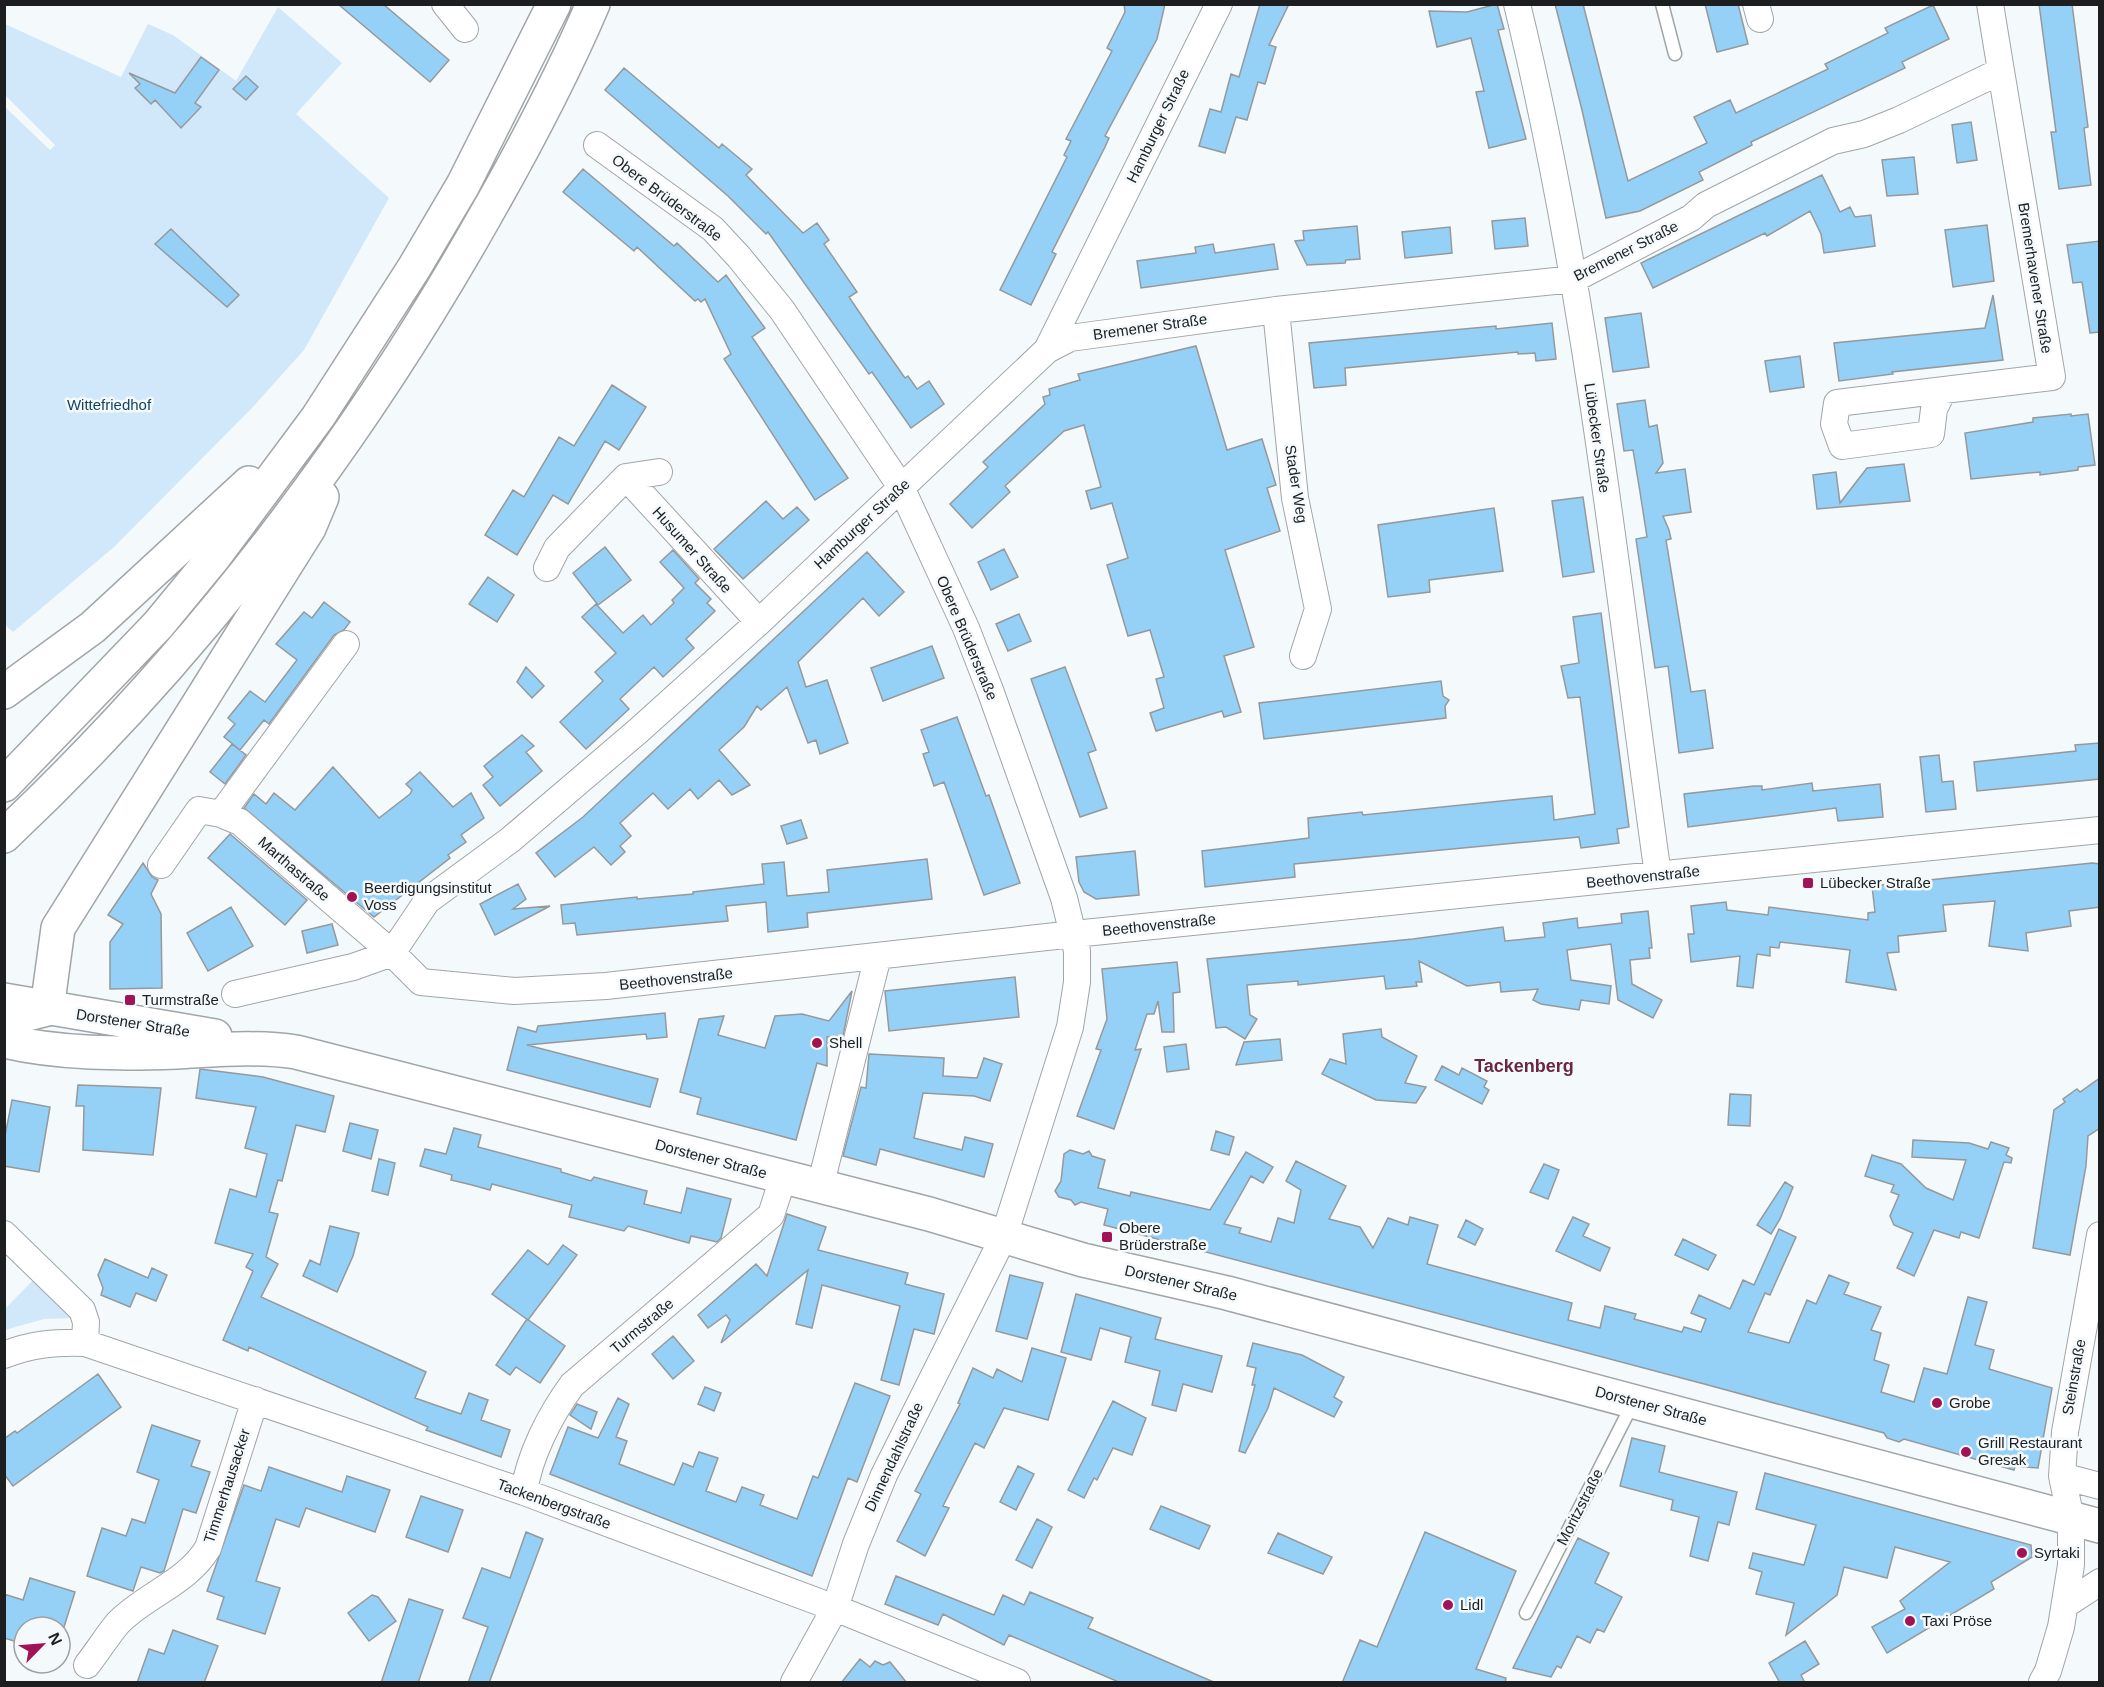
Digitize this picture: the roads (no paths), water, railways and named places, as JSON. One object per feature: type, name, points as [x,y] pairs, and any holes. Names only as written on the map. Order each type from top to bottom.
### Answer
[{"type":"main road","points":[[4,785],[158,625],[214,557],[318,417],[396,298],[463,185],[554,4]]},
{"type":"main road","points":[[4,836],[59,784],[184,650],[288,520],[347,438],[444,290],[529,138],[593,4]]},
{"type":"main road","points":[[4,692],[46,663],[116,607],[318,417]]},
{"type":"main road","points":[[4,1020],[47,1009],[58,928],[309,528],[347,438]]},
{"type":"main road","name":"Dorstener Straße","points":[[4,1000],[222,1038],[261,1048],[296,1052],[440,1088],[1004,1236],[1083,1260],[1227,1293],[2086,1523]]},
{"type":"main road","name":"Dorstener Straße","points":[[4,1041],[36,1049],[110,1052],[261,1048]]},
{"type":"street","points":[[445,4],[465,29]]},
{"type":"street","name":"Hamburger Straße","points":[[392,953],[427,901],[510,840],[638,731],[759,622],[1047,350],[1219,4]]},
{"type":"street","name":"Lübecker Straße","points":[[1517,4],[1544,112],[1574,279],[1658,875]]},
{"type":"street","points":[[1990,4],[2001,71]]},
{"type":"street","name":"Bremener Straße","points":[[1047,350],[1070,338],[1276,310],[1574,279],[1691,218],[1706,205],[1833,141],[1864,134],[1899,120],[2001,71]]},
{"type":"street","name":"Bremerhavener Straße","points":[[1943,391],[2052,378],[2001,71]]},
{"type":"street","name":"Obere Brüderstraße","points":[[597,145],[713,229],[782,310],[901,487],[970,638],[1064,898],[1074,934],[1078,965],[1070,1027],[1004,1236]]},
{"type":"street","name":"Stader Weg","points":[[1276,310],[1295,498],[1318,609],[1304,656]]},
{"type":"street","points":[[548,568],[557,549],[626,477],[659,472]]},
{"type":"street","name":"Husumer Straße","points":[[626,477],[759,622]]},
{"type":"street","points":[[161,865],[199,810],[221,814],[346,644]]},
{"type":"street","name":"Marthastraße","points":[[221,814],[240,822],[392,953]]},
{"type":"street","name":"Beethovenstraße","points":[[392,953],[422,982],[514,992],[606,986],[1074,934],[2100,830]]},
{"type":"street","points":[[235,994],[353,967],[392,953]]},
{"type":"street","points":[[820,1187],[878,956]]},
{"type":"street","name":"Turmstraße","points":[[524,1492],[526,1474],[559,1403],[572,1385],[771,1215],[783,1178]]},
{"type":"street","points":[[4,1234],[82,1310],[86,1322],[85,1343]]},
{"type":"street","name":"Steinstraße","points":[[2042,1683],[2048,1671],[2065,1605],[2071,1565],[2086,1523],[2062,1476],[2067,1410],[2100,1235]]},
{"type":"street","name":"Dinnendahlstraße","points":[[794,1683],[835,1608],[856,1544],[884,1475],[1004,1236]]},
{"type":"street","name":"Tackenbergstraße","points":[[4,1355],[35,1345],[59,1342],[85,1343],[524,1492],[835,1608],[1000,1680]]},
{"type":"street","name":"Timmerhausacker","points":[[87,1665],[119,1623],[170,1586],[202,1557],[208,1548],[255,1400]]},
{"type":"street","points":[[2062,1476],[2100,1486]]},
{"type":"street","points":[[2065,1605],[2100,1582]]},
{"type":"lane","points":[[1662,4],[1675,54]]},
{"type":"lane","name":"Moritzstraße","points":[[1527,1613],[1633,1402]]},
{"type":"place","name":"Lübecker Straße","points":[[1808,883]]},
{"type":"place","name":"Beerdigungsinstitut Voss","points":[[352,897]]},
{"type":"place","name":"Turmstraße","points":[[130,1000]]},
{"type":"place","name":"Shell","points":[[817,1043]]},
{"type":"place","name":"Obere Brüderstraße","points":[[1107,1237]]},
{"type":"place","name":"Grobe","points":[[1937,1403]]},
{"type":"place","name":"Grill Restaurant Gresak","points":[[1966,1452]]},
{"type":"place","name":"Syrtaki","points":[[2022,1553]]},
{"type":"place","name":"Lidl","points":[[1448,1605]]},
{"type":"place","name":"Taxi Pröse","points":[[1910,1621]]},
{"type":"district","name":"Tackenberg","points":[[1524,1066]]},
{"type":"park label","name":"Wittefriedhof","points":[[109,405]]}]
